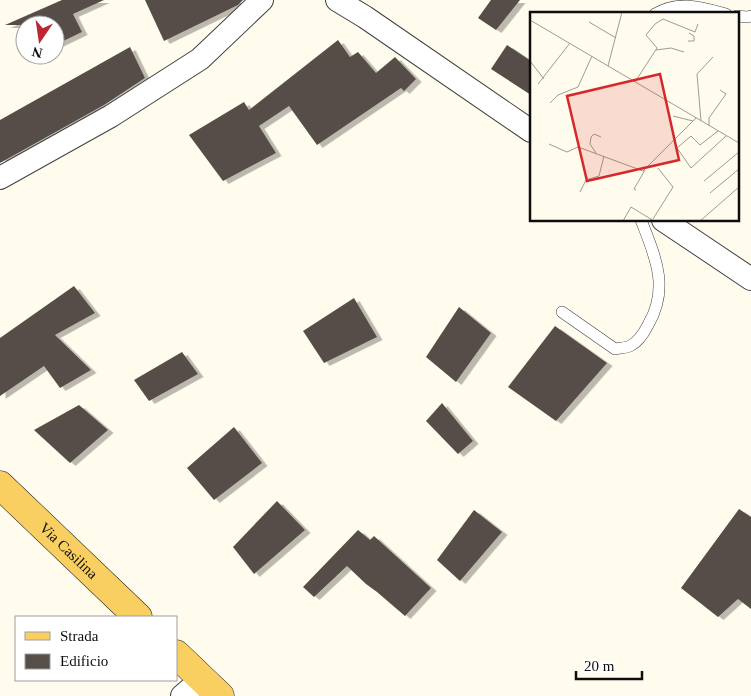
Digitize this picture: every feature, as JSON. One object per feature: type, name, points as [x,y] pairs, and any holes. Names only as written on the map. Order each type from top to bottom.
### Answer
[{"type":"main road","name":"Via Casilina","points":[[0,485],[137,616]]},
{"type":"main road","points":[[178,657],[201,690]]},
{"type":"street","points":[[0,178],[111,116],[200,59],[262,0]]},
{"type":"street","points":[[337,0],[365,17],[530,130]]},
{"type":"street","points":[[664,221],[751,280]]},
{"type":"lane","points":[[658,12],[664,8],[679,5],[699,6],[719,12]]},
{"type":"lane","points":[[738,16],[751,16]]},
{"type":"lane","points":[[562,312],[615,349],[630,346],[642,336],[651,319],[658,299],[659,282],[652,246],[641,221]]},
{"type":"building","points":[[62,0],[104,0],[73,14],[82,32],[65,40],[65,15],[28,15]]},
{"type":"building","points":[[145,0],[243,0],[238,5],[164,41]]},
{"type":"building","points":[[491,0],[520,0],[496,30],[478,18]]},
{"type":"building","points":[[15,21],[15,25],[5,25]]},
{"type":"building","points":[[338,40],[350,57],[358,52],[376,73],[395,57],[416,79],[404,91],[401,88],[317,145],[289,106],[259,126],[276,153],[223,181],[189,135],[244,102],[249,110]]},
{"type":"building","points":[[507,45],[530,60],[530,94],[491,69]]},
{"type":"building","points":[[130,47],[145,78],[104,105],[0,163],[0,120]]},
{"type":"building","points":[[74,286],[95,313],[55,335],[91,370],[60,388],[44,366],[0,396],[0,338]]},
{"type":"building","points":[[354,298],[377,337],[324,363],[303,331]]},
{"type":"building","points":[[459,307],[491,333],[456,382],[426,357]]},
{"type":"building","points":[[555,326],[607,363],[556,421],[508,387]]},
{"type":"building","points":[[182,352],[198,374],[149,401],[134,380]]},
{"type":"building","points":[[442,403],[473,441],[458,454],[426,421]]},
{"type":"building","points":[[79,405],[108,430],[70,463],[34,430]]},
{"type":"building","points":[[234,427],[262,463],[214,500],[187,468]]},
{"type":"building","points":[[277,501],[305,530],[254,574],[233,547]]},
{"type":"building","points":[[739,509],[751,517],[751,609],[738,599],[718,617],[681,588]]},
{"type":"building","points":[[474,510],[502,532],[460,581],[437,560]]},
{"type":"building","points":[[358,530],[370,540],[374,536],[431,588],[405,616],[347,566],[314,597],[303,587]]}]
